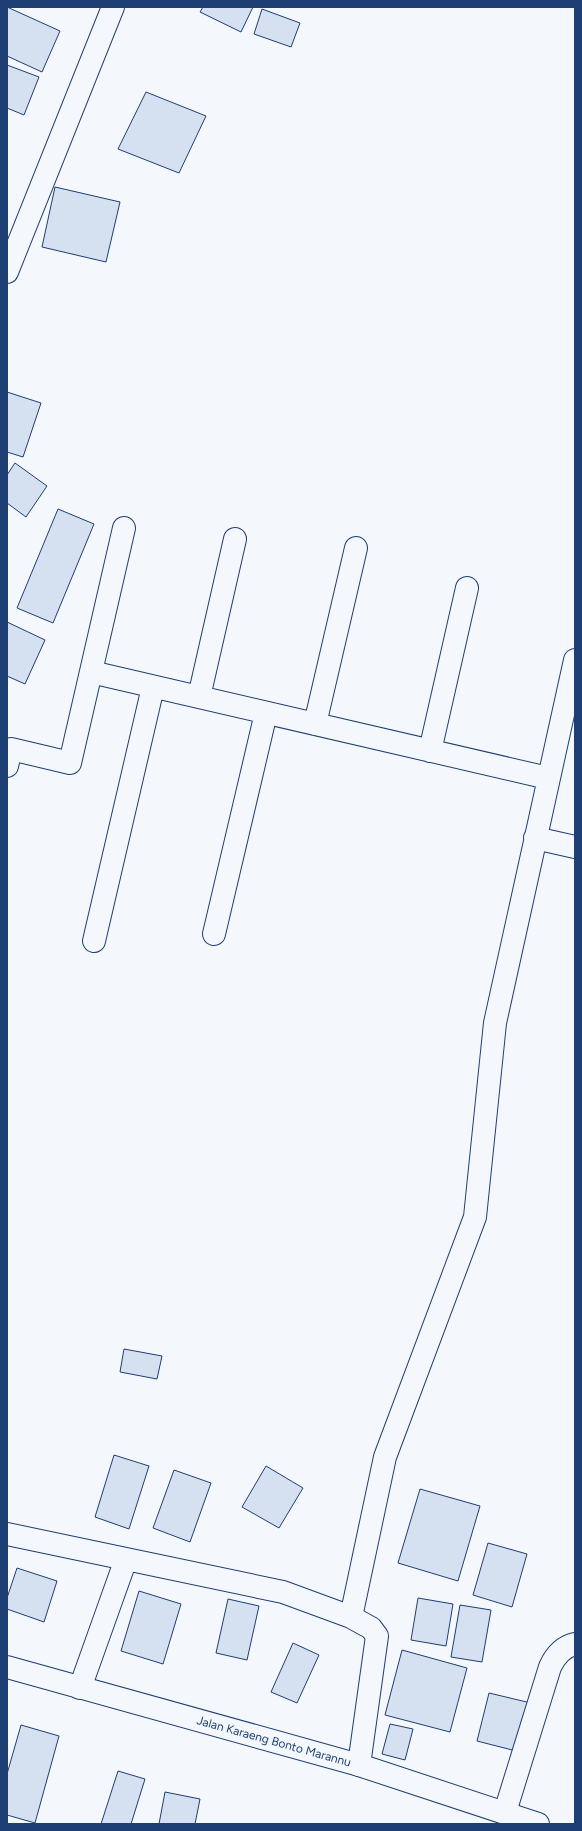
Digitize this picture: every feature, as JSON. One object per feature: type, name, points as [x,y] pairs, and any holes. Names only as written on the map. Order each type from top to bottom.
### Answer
[{"type":"street","points":[[7,272],[113,7]]},
{"type":"street","points":[[7,766],[11,749],[70,763],[124,528]]},
{"type":"street","points":[[199,697],[236,539]]},
{"type":"street","points":[[315,724],[356,548]]},
{"type":"street","points":[[430,751],[467,588]]},
{"type":"street","points":[[351,1617],[385,1457],[474,1217],[495,1023],[575,660]]},
{"type":"street","points":[[91,672],[548,778]]},
{"type":"street","points":[[94,941],[153,686]]},
{"type":"street","points":[[214,934],[266,713]]},
{"type":"street","points":[[535,838],[575,847]]},
{"type":"street","points":[[7,1534],[283,1592],[351,1617],[370,1628],[377,1636],[359,1766]]},
{"type":"street","points":[[80,1688],[126,1559]]},
{"type":"street","points":[[505,1812],[550,1667],[555,1657],[564,1648],[575,1644]]},
{"type":"street","name":"Jalan Karaeng Bonto Marannu","points":[[7,1667],[359,1766],[505,1812],[538,1824]]},
{"type":"building","points":[[7,7],[60,31],[42,72],[7,56]]},
{"type":"building","points":[[203,7],[253,7],[241,32],[200,12]]},
{"type":"building","points":[[262,9],[300,23],[291,47],[254,34]]},
{"type":"building","points":[[7,65],[39,77],[24,115],[7,108]]},
{"type":"building","points":[[146,92],[206,116],[179,173],[118,149]]},
{"type":"building","points":[[55,187],[120,202],[106,262],[42,247]]},
{"type":"building","points":[[7,392],[41,403],[23,457],[7,452]]},
{"type":"building","points":[[15,463],[47,486],[26,517],[7,503],[7,475]]},
{"type":"building","points":[[58,509],[94,524],[53,623],[17,608]]},
{"type":"building","points":[[7,622],[45,640],[25,684],[7,676]]},
{"type":"building","points":[[124,1349],[162,1356],[157,1379],[120,1372]]},
{"type":"building","points":[[114,1455],[149,1466],[129,1529],[95,1517]]},
{"type":"building","points":[[266,1466],[303,1488],[279,1528],[242,1507]]},
{"type":"building","points":[[174,1470],[211,1483],[190,1542],[153,1528]]},
{"type":"building","points":[[420,1489],[480,1506],[458,1581],[398,1563]]},
{"type":"building","points":[[488,1543],[527,1554],[512,1607],[473,1595]]},
{"type":"building","points":[[17,1568],[57,1581],[44,1622],[7,1609],[7,1598]]},
{"type":"building","points":[[139,1591],[181,1604],[163,1664],[121,1651]]},
{"type":"building","points":[[418,1598],[453,1604],[446,1646],[411,1640]]},
{"type":"building","points":[[228,1599],[259,1606],[247,1660],[216,1653]]},
{"type":"building","points":[[460,1605],[491,1610],[482,1662],[451,1657]]},
{"type":"building","points":[[293,1643],[319,1655],[297,1703],[271,1692]]},
{"type":"building","points":[[402,1650],[467,1668],[450,1732],[385,1715]]},
{"type":"building","points":[[489,1693],[531,1703],[520,1752],[477,1741]]},
{"type":"building","points":[[390,1724],[413,1729],[405,1760],[382,1754]]},
{"type":"building","points":[[21,1725],[59,1736],[35,1823],[7,1815],[7,1774]]},
{"type":"building","points":[[118,1771],[145,1779],[131,1824],[101,1824]]},
{"type":"building","points":[[165,1792],[200,1799],[195,1824],[159,1824]]}]
